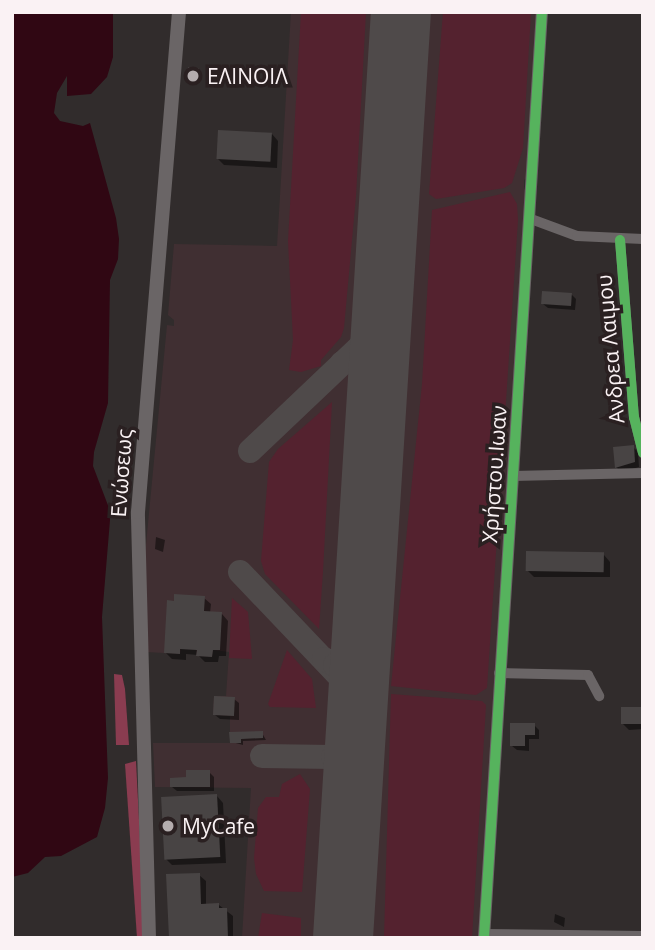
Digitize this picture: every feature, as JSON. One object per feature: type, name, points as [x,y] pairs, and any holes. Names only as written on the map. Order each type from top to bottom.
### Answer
[{"type":"main road","name":"Ενώσεως","points":[[149,938],[138,512],[179,12]]},
{"type":"street","name":"Χρήστου.Ιωαν","points":[[484,936],[542,12]]},
{"type":"street","points":[[531,219],[577,236],[643,239]]},
{"type":"street","name":"Ανδρεα Λαιμου","points":[[620,240],[643,453]]},
{"type":"street","points":[[513,476],[643,473]]},
{"type":"street","points":[[499,673],[589,675],[599,696]]},
{"type":"street","points":[[484,936],[643,936]]},
{"type":"shaded area","points":[[12,12],[113,12],[113,57],[107,77],[91,94],[67,96],[67,76],[57,93],[54,113],[60,121],[83,126],[90,123],[116,218],[119,239],[118,259],[110,280],[108,403],[94,452],[93,466],[109,508],[110,520],[102,617],[108,778],[105,808],[97,837],[61,856],[45,857],[28,873],[12,877]]},
{"type":"shaded area","points":[[291,12],[537,12],[528,177],[524,180],[524,189],[527,191],[481,938],[242,938],[251,788],[155,787],[153,743],[230,743],[230,716],[213,715],[214,696],[226,696],[229,652],[213,650],[212,657],[196,656],[196,650],[181,649],[180,654],[147,652],[145,555],[167,325],[174,326],[174,320],[168,315],[174,244],[277,246]]},
{"type":"shaded area","points":[[301,12],[366,12],[356,196],[344,328],[341,337],[321,360],[321,366],[301,372],[289,370],[293,340],[288,241]]},
{"type":"shaded area","points":[[443,12],[531,12],[523,148],[512,183],[504,188],[436,199],[429,194]]},
{"type":"shaded area","points":[[510,192],[517,204],[518,220],[487,688],[476,695],[391,686],[422,384],[432,210]]},
{"type":"shaded area","points":[[332,402],[319,629],[265,574],[261,561],[269,462],[278,449]]},
{"type":"shaded area","points":[[232,598],[248,612],[252,659],[229,658]]},
{"type":"shaded area","points":[[287,650],[312,679],[316,708],[270,707],[268,704]]},
{"type":"shaded area","points":[[114,674],[122,675],[125,689],[129,745],[116,745]]},
{"type":"shaded area","points":[[391,694],[482,701],[486,705],[472,938],[384,938]]},
{"type":"shaded area","points":[[136,761],[145,938],[137,938],[125,764]]},
{"type":"shaded area","points":[[300,774],[310,789],[302,892],[264,891],[256,874],[254,858],[258,808],[266,797],[279,797],[282,784]]},
{"type":"shaded area","points":[[262,913],[301,918],[301,938],[258,938]]},
{"type":"building","points":[[188,67],[199,68],[198,82],[187,81]]},
{"type":"building","points":[[218,130],[272,133],[270,162],[216,159]]},
{"type":"building","points":[[542,291],[572,293],[571,306],[541,304]]},
{"type":"building","points":[[634,445],[635,462],[615,468],[613,447]]},
{"type":"building","points":[[526,551],[604,552],[604,572],[526,571]]},
{"type":"building","points":[[174,594],[205,596],[204,611],[222,612],[220,650],[213,650],[212,657],[196,656],[197,650],[180,649],[180,654],[164,653],[167,600],[174,601]]},
{"type":"building","points":[[214,696],[235,697],[234,716],[213,715]]},
{"type":"building","points":[[621,707],[643,707],[643,724],[621,724]]},
{"type":"building","points":[[510,723],[535,723],[535,735],[525,735],[525,746],[510,746]]},
{"type":"building","points":[[263,731],[263,738],[241,739],[241,743],[230,743],[229,732]]},
{"type":"building","points":[[186,770],[210,770],[210,787],[170,787],[170,778],[186,777]]},
{"type":"building","points":[[217,794],[220,857],[164,860],[161,797]]},
{"type":"building","points":[[200,873],[201,904],[219,903],[219,908],[227,908],[228,938],[169,938],[166,874]]},
{"type":"taxiway","points":[[250,451],[368,339],[381,321]]},
{"type":"taxiway","points":[[342,363],[358,356],[368,359],[376,369],[378,379]]},
{"type":"taxiway","points":[[240,572],[342,679],[352,692],[357,712]]},
{"type":"taxiway","points":[[324,659],[335,665],[342,665],[360,654]]},
{"type":"taxiway","points":[[262,756],[333,757],[346,761],[353,771]]},
{"type":"runway","points":[[343,938],[401,12]]},
{"type":"cycle path","points":[[484,938],[542,12]]},
{"type":"cycle path","points":[[620,240],[634,417],[643,453]]},
{"type":"place","name":"ΕΛΙΝΟΙΛ","points":[[193,76]]},
{"type":"place","name":"MyCafe","points":[[168,826]]}]
